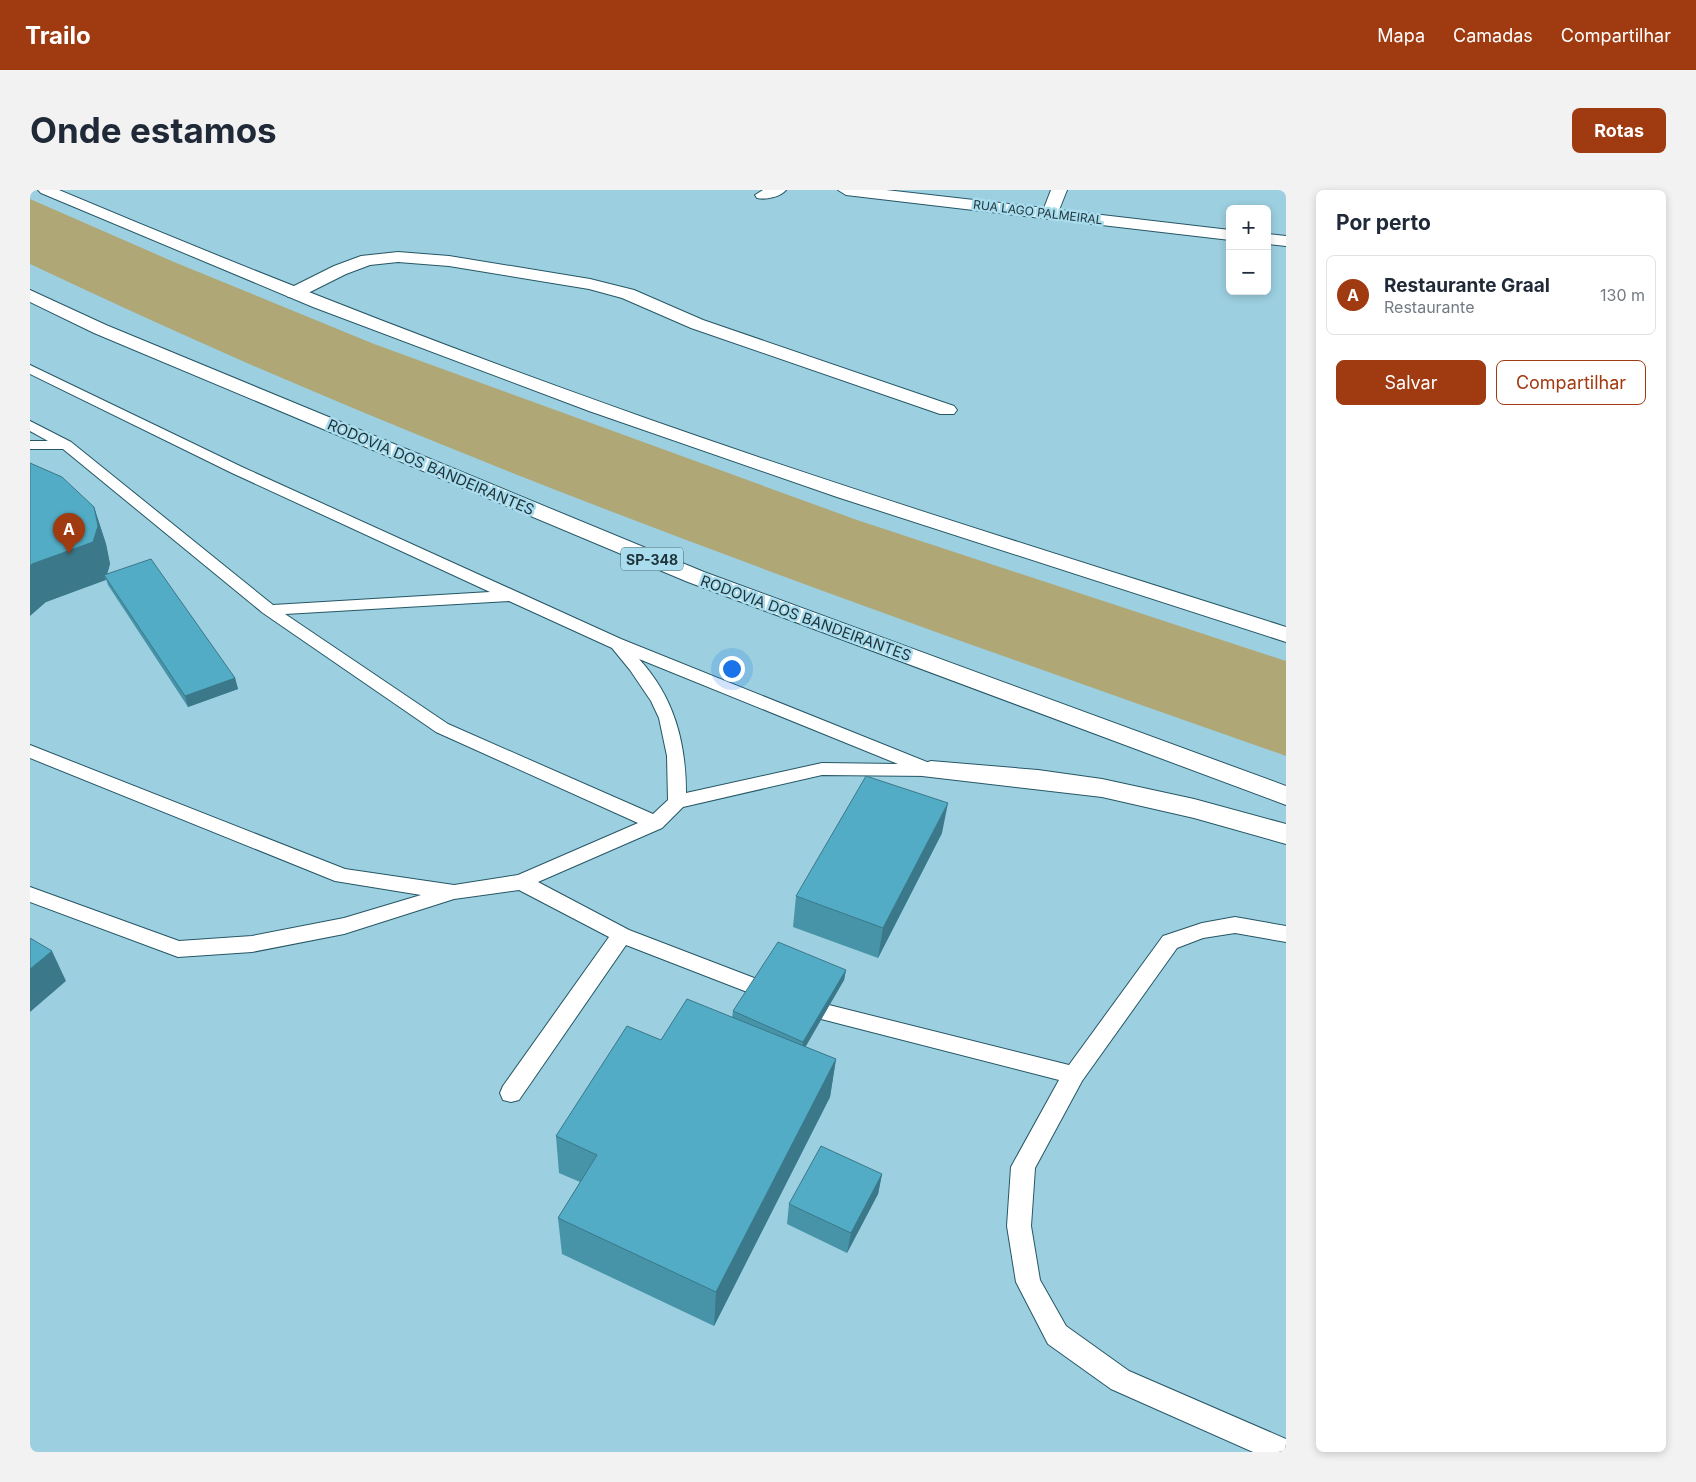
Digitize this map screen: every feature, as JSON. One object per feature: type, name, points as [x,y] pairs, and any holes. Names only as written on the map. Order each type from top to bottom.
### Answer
[{"type":"main road","points":[[46,190],[194,254],[459,357],[781,472],[1286,635]]},
{"type":"main road","points":[[763,195],[778,190]]},
{"type":"main road","name":"RUA LAGO PALMEIRAL","points":[[846,190],[1226,235]]},
{"type":"main road","points":[[1050,214],[1059,190]]},
{"type":"main road","points":[[1271,240],[1286,242]]},
{"type":"main road","points":[[294,292],[340,270],[367,260],[398,257],[449,261],[590,284],[628,294],[697,324],[946,410]]},
{"type":"main road","name":"RODOVIA DOS BANDEIRANTES","points":[[30,295],[109,333],[696,578],[1286,796]]},
{"type":"main road","points":[[931,770],[1022,778],[1100,788],[1190,806],[1286,834]]},
{"type":"lane","points":[[30,369],[237,470],[615,643],[931,770]]},
{"type":"lane","points":[[30,424],[66,445],[88,465],[269,610],[442,728],[656,823]]},
{"type":"lane","points":[[30,445],[66,445]]},
{"type":"lane","points":[[269,610],[511,596]]},
{"type":"lane","points":[[615,643],[642,670],[660,699],[670,724],[678,765],[676,802]]},
{"type":"lane","points":[[30,751],[342,876],[454,892]]},
{"type":"lane","points":[[30,894],[178,949],[252,944],[335,928],[454,892],[521,882],[656,823],[676,802],[822,769],[931,770]]},
{"type":"lane","points":[[521,882],[622,935],[755,987]]},
{"type":"lane","points":[[1284,1452],[1120,1380],[1057,1335],[1028,1282],[1018,1226],[1023,1167],[1074,1075],[1170,942],[1202,931],[1235,925],[1286,934]]},
{"type":"lane","points":[[511,1093],[622,935]]},
{"type":"lane","points":[[826,1012],[1074,1075]]},
{"type":"shaded area","points":[[30,199],[174,262],[374,344],[857,520],[1286,661],[1286,756],[919,626],[676,536],[435,442],[207,346],[30,264]]},
{"type":"building","points":[[30,463],[62,477],[94,507],[98,526],[93,542],[30,566]]},
{"type":"building","points":[[151,559],[235,678],[185,696],[104,575]]},
{"type":"building","points":[[866,776],[948,803],[883,928],[796,896]]},
{"type":"building","points":[[30,938],[52,951],[30,969]]},
{"type":"building","points":[[778,942],[846,970],[803,1042],[733,1011]]},
{"type":"building","points":[[687,999],[836,1059],[716,1292],[558,1218],[597,1155],[556,1136],[627,1026],[661,1040]]},
{"type":"building","points":[[821,1146],[882,1174],[851,1233],[789,1204]]},
{"type":"place","name":"Restaurante Graal","points":[[69,554]]}]
